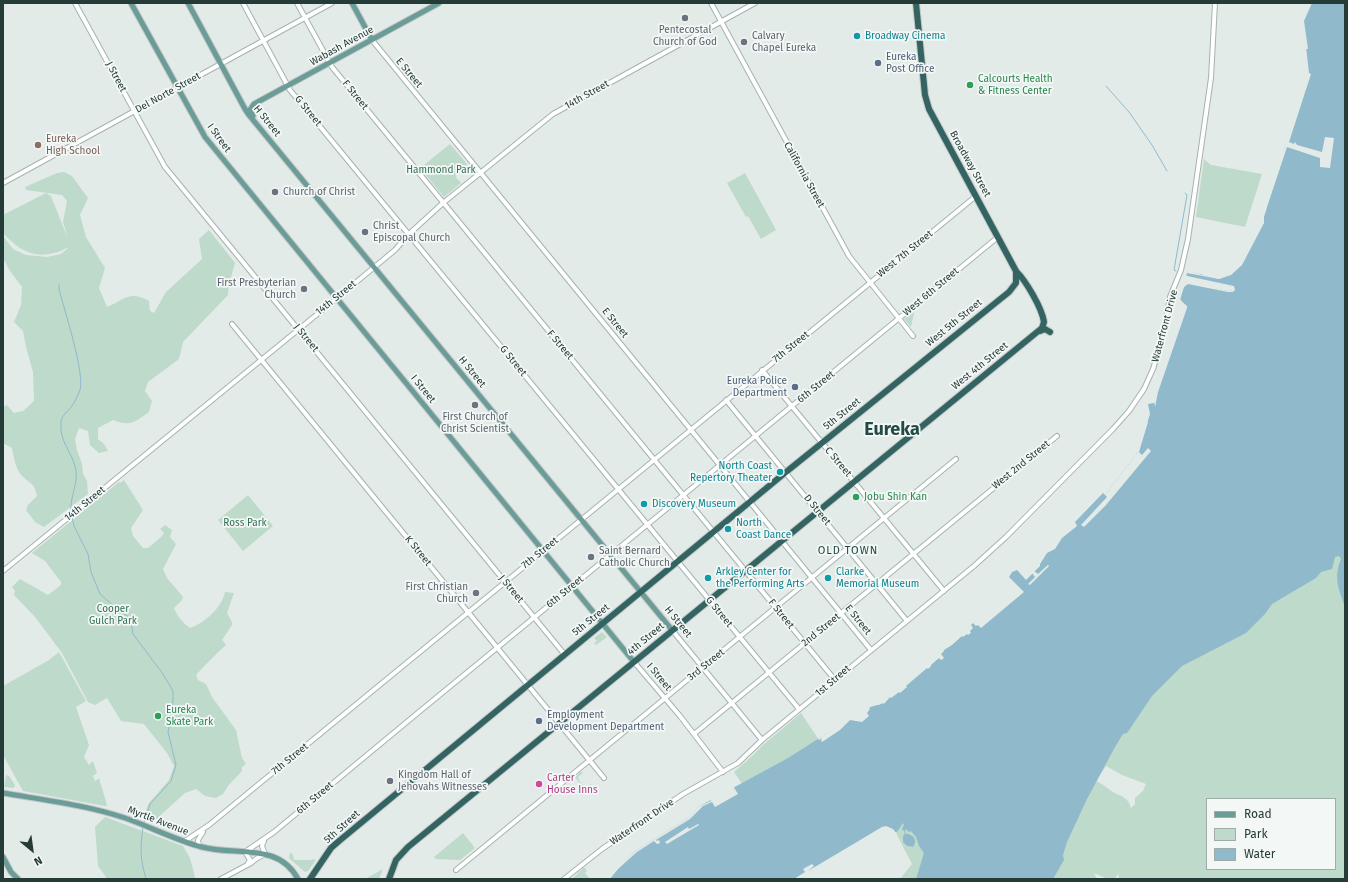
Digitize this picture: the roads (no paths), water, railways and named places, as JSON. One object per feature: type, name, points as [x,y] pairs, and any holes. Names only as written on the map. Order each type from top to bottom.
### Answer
[{"type":"highway","name":"Broadway Street","points":[[916,3],[924,90],[934,121],[1016,271],[1024,281],[1042,313],[1044,322]]},
{"type":"highway","points":[[1012,289],[1016,283],[1016,271]]},
{"type":"highway","points":[[1012,289],[1021,286],[1032,295]]},
{"type":"highway","name":"West 5th Street","points":[[894,384],[1012,289]]},
{"type":"highway","name":"West 4th Street","points":[[926,423],[1040,331],[1044,322]]},
{"type":"highway","points":[[1040,331],[1045,329],[1050,332]]},
{"type":"highway","name":"5th Street","points":[[310,879],[331,848],[894,384]]},
{"type":"highway","name":"4th Street","points":[[389,879],[396,860],[406,849],[926,423]]},
{"type":"main road","name":"I Street","points":[[131,3],[205,137],[634,662]]},
{"type":"main road","name":"H Street","points":[[188,3],[245,109],[672,630]]},
{"type":"main road","name":"E Street","points":[[352,3],[372,40]]},
{"type":"main road","name":"Wabash Avenue","points":[[235,90],[239,93],[246,104],[254,104],[440,3]]},
{"type":"main road","points":[[254,104],[251,108],[251,114],[261,125],[262,130]]},
{"type":"main road","name":"Myrtle Avenue","points":[[3,792],[98,810],[125,818],[199,846],[212,849],[265,854],[277,858],[287,865],[298,879]]},
{"type":"main road","points":[[3,858],[11,872],[18,879]]},
{"type":"street","name":"J Street","points":[[75,3],[165,167],[565,655]]},
{"type":"street","name":"G Street","points":[[243,3],[288,86],[799,709]]},
{"type":"street","name":"F Street","points":[[297,3],[330,63],[443,203],[835,680]]},
{"type":"street","name":"Del Norte Street","points":[[3,183],[332,3]]},
{"type":"street","name":"California Street","points":[[711,3],[849,256],[913,336]]},
{"type":"street","name":"14th Street","points":[[3,571],[395,250],[409,234],[443,203],[553,114],[755,3]]},
{"type":"street","name":"Waterfront Drive","points":[[944,591],[1006,537],[1114,429],[1144,389],[1159,352],[1170,298],[1181,270],[1188,239],[1210,78],[1215,3]]},
{"type":"street","name":"E Street","points":[[372,40],[871,650]]},
{"type":"street","name":"West 7th Street","points":[[834,311],[976,196]]},
{"type":"street","name":"West 6th Street","points":[[864,347],[998,237]]},
{"type":"street","name":"7th Street","points":[[209,825],[834,311]]},
{"type":"street","name":"K Street","points":[[232,324],[604,778]]},
{"type":"street","name":"6th Street","points":[[245,852],[267,838],[864,347]]},
{"type":"street","name":"C Street","points":[[762,370],[944,591]]},
{"type":"street","name":"D Street","points":[[726,400],[908,621]]},
{"type":"street","name":"West 2nd Street","points":[[985,495],[1057,436]]},
{"type":"street","name":"3rd Street","points":[[456,870],[956,459]]},
{"type":"street","name":"2nd Street","points":[[694,734],[985,495]]},
{"type":"street","name":"1st Street","points":[[723,772],[742,759],[799,709],[944,591]]},
{"type":"street","name":"H Street","points":[[672,630],[762,740]]},
{"type":"street","name":"I Street","points":[[634,662],[665,698],[723,772]]},
{"type":"street","name":"Waterfront Drive","points":[[564,879],[602,849],[683,794],[723,772]]},
{"type":"street","points":[[185,841],[209,825]]},
{"type":"street","points":[[199,846],[198,840],[209,825]]},
{"type":"street","points":[[221,879],[265,854],[262,844],[267,838]]},
{"type":"street","points":[[245,852],[250,860],[247,865]]},
{"type":"water","points":[[1311,3],[1345,3],[1345,607],[1337,578],[1337,572],[1341,559],[1339,556],[1335,557],[1332,569],[1321,572],[1316,578],[1272,604],[1265,614],[1246,633],[1182,666],[1152,696],[1127,733],[1123,734],[1115,747],[1087,799],[1067,842],[1063,855],[1064,860],[1053,879],[916,879],[924,853],[919,846],[916,837],[911,831],[909,832],[906,829],[904,831],[902,829],[904,825],[903,823],[897,832],[894,832],[888,827],[880,830],[798,879],[608,879],[634,852],[690,817],[698,807],[788,758],[850,720],[862,722],[869,716],[867,713],[870,709],[869,708],[883,703],[884,704],[890,697],[891,698],[899,692],[900,693],[907,687],[906,686],[927,668],[928,669],[939,658],[941,660],[944,658],[941,654],[944,650],[962,636],[963,637],[971,633],[970,631],[973,628],[971,625],[973,623],[981,628],[1024,592],[1009,577],[1012,572],[1017,570],[1026,580],[1040,566],[1047,553],[1055,549],[1062,538],[1077,526],[1075,522],[1103,493],[1105,495],[1138,452],[1150,414],[1148,404],[1154,403],[1186,307],[1180,299],[1182,290],[1187,283],[1228,291],[1233,290],[1233,287],[1186,276],[1187,273],[1192,272],[1219,279],[1236,269],[1257,232],[1309,73],[1303,20]]},
{"type":"water","points":[[908,834],[914,838],[915,842],[913,847],[907,846],[903,842],[903,836]]},
{"type":"waterway","points":[[1106,86],[1129,112],[1152,145],[1167,171]]},
{"type":"waterway","points":[[1176,271],[1174,270],[1187,195],[1185,193]]},
{"type":"waterway","points":[[59,285],[77,356],[81,382],[80,390],[72,406],[61,420],[62,435],[76,472],[71,501],[71,513]]},
{"type":"waterway","points":[[72,517],[74,526],[88,554],[91,572],[100,594],[130,618],[133,634],[163,674],[173,691],[173,701],[168,732],[176,765],[171,781],[150,804],[144,822]]},
{"type":"waterway","points":[[143,827],[141,853],[146,879]]},
{"type":"place","name":"Pentecostal Church of God","points":[[685,18]]},
{"type":"place","name":"Broadway Cinema","points":[[857,36]]},
{"type":"place","name":"Calvary Chapel Eureka","points":[[744,42]]},
{"type":"place","name":"Eureka Post Office","points":[[878,63]]},
{"type":"place","name":"Calcourts Health & Fitness Center","points":[[970,85]]},
{"type":"place","name":"Eureka High School","points":[[38,145]]},
{"type":"place","name":"Church of Christ","points":[[275,192]]},
{"type":"place","name":"Christ Episcopal Church","points":[[365,232]]},
{"type":"place","name":"First Presbyterian Church","points":[[304,289]]},
{"type":"place","name":"Eureka Police Department","points":[[795,387]]},
{"type":"place","name":"First Church of Christ Scientist","points":[[475,405]]},
{"type":"place","name":"North Coast Repertory Theater","points":[[780,472]]},
{"type":"place","name":"Jobu Shin Kan","points":[[856,497]]},
{"type":"place","name":"Discovery Museum","points":[[644,504]]},
{"type":"place","name":"North Coast Dance","points":[[728,529]]},
{"type":"place","name":"Saint Bernard Catholic Church","points":[[591,557]]},
{"type":"place","name":"Arkley Center for the Performing Arts","points":[[708,578]]},
{"type":"place","name":"Clarke Memorial Museum","points":[[828,578]]},
{"type":"place","name":"First Christian Church","points":[[476,593]]},
{"type":"place","name":"Eureka Skate Park","points":[[158,716]]},
{"type":"place","name":"Employment Development Department","points":[[539,721]]},
{"type":"place","name":"Kingdom Hall of Jehovahs Witnesses","points":[[390,781]]},
{"type":"place","name":"Carter House Inns","points":[[539,784]]},
{"type":"district","name":"Eureka","points":[[892,430]]},
{"type":"district","name":"OLD TOWN","points":[[848,551]]},
{"type":"park label","name":"Hammond Park","points":[[441,170]]},
{"type":"park label","name":"Ross Park","points":[[245,523]]},
{"type":"park label","name":"Cooper Gulch Park","points":[[113,614]]}]
